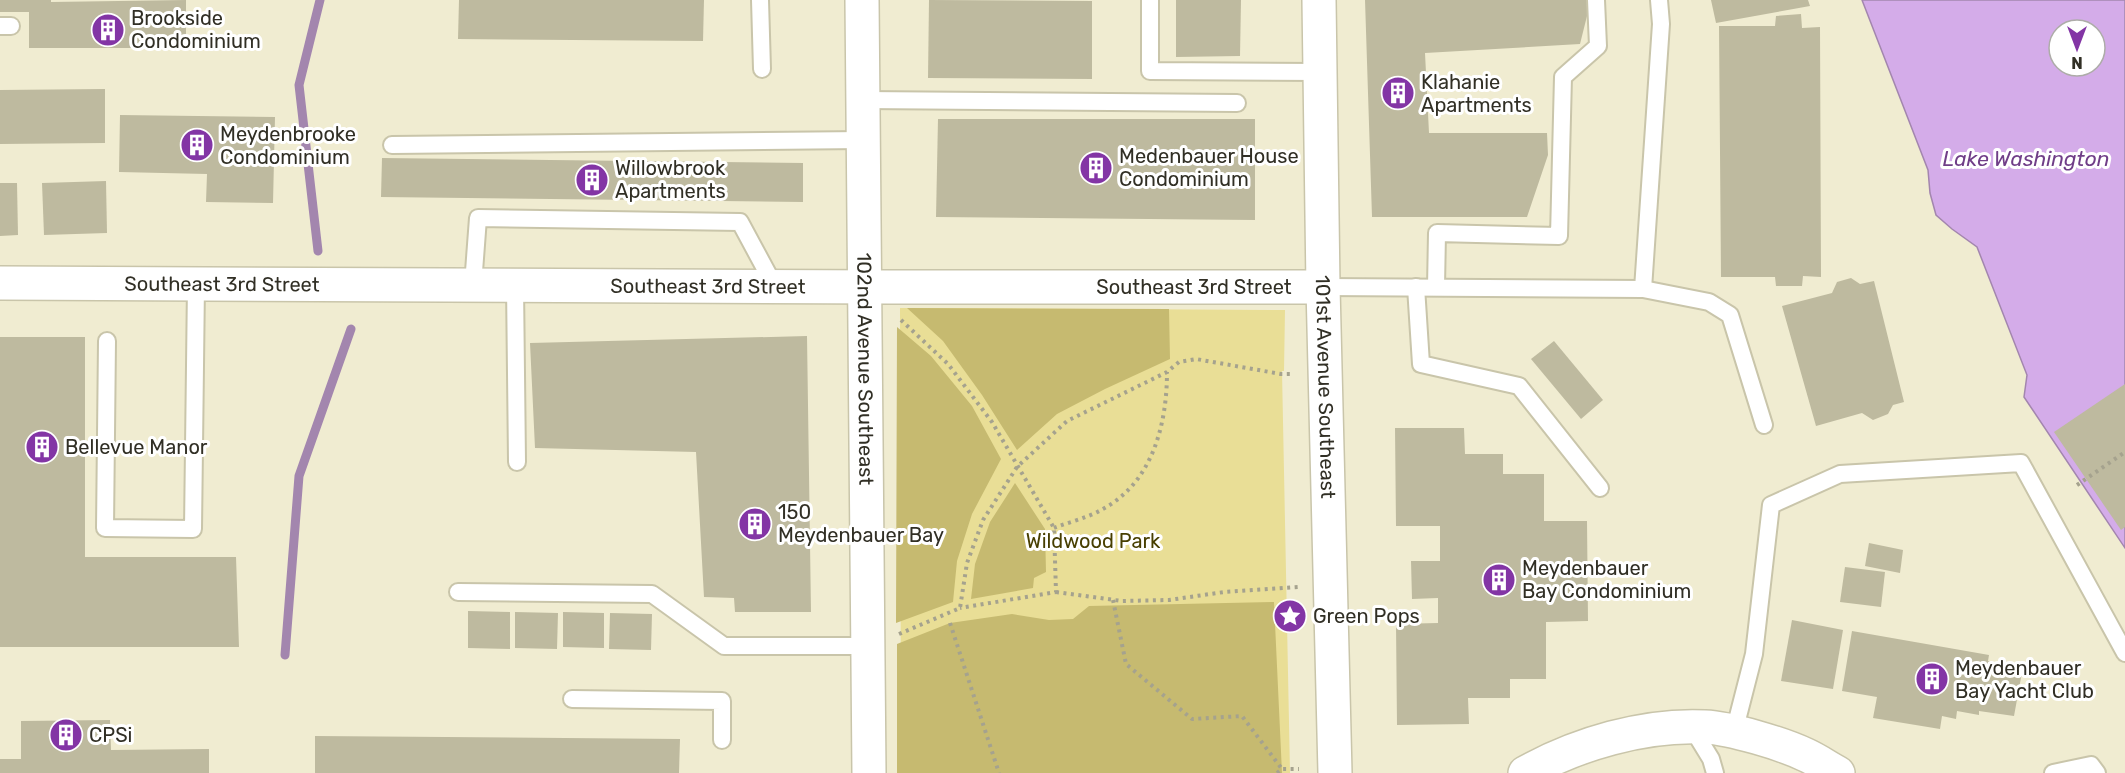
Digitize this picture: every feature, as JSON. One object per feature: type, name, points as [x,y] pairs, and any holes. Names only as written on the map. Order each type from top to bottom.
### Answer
[{"type":"street","name":"102nd Avenue Southeast","points":[[862,0],[865,287],[879,640],[869,773]]},
{"type":"street","name":"101st Avenue Southeast","points":[[1319,0],[1323,287],[1335,773]]},
{"type":"street","name":"Southeast 3rd Street","points":[[0,282],[775,287],[1323,287]]},
{"type":"street","points":[[1528,772],[1551,759],[1603,739],[1659,729],[1705,727],[1734,732],[1805,754],[1838,773]]},
{"type":"lane","points":[[760,0],[762,69]]},
{"type":"lane","points":[[1150,0],[1150,71],[1320,72]]},
{"type":"lane","points":[[1436,288],[1437,233],[1559,236],[1563,76],[1598,46],[1596,0]]},
{"type":"lane","points":[[1643,289],[1661,24],[1659,0]]},
{"type":"lane","points":[[863,100],[1237,103]]},
{"type":"lane","points":[[392,145],[864,140]]},
{"type":"lane","points":[[473,285],[478,218],[740,222],[775,287]]},
{"type":"lane","points":[[107,341],[105,528],[193,529],[196,284]]},
{"type":"lane","points":[[515,285],[517,462]]},
{"type":"lane","name":"Southeast 3rd Street","points":[[1323,287],[1643,289],[1709,302],[1730,315],[1764,424]]},
{"type":"lane","points":[[1416,288],[1421,364],[1519,386],[1600,488]]},
{"type":"lane","points":[[1734,732],[1754,654],[1771,506],[1840,474],[2021,463],[2125,653]]},
{"type":"lane","points":[[458,592],[652,594],[724,646],[879,640]]},
{"type":"lane","points":[[572,699],[722,701],[722,740]]},
{"type":"lane","points":[[1692,728],[1711,759],[1715,773]]},
{"type":"lane","points":[[2053,773],[2091,765],[2097,773]]},
{"type":"path","points":[[897,317],[948,364],[992,422],[1054,528],[1056,592]]},
{"type":"path","points":[[960,608],[967,563],[983,520],[1017,467],[1067,421],[1167,372],[1179,362],[1196,359],[1281,374],[1325,374]]},
{"type":"path","points":[[1054,528],[1102,510],[1134,486],[1155,449],[1167,402],[1167,372]]},
{"type":"path","points":[[2077,485],[2125,452]]},
{"type":"path","points":[[879,640],[903,634],[960,608],[1056,592],[1113,600],[1169,600],[1224,592],[1330,586]]},
{"type":"path","points":[[1113,600],[1126,664],[1192,719],[1242,716],[1282,769]]},
{"type":"path","points":[[950,623],[999,773]]},
{"type":"path","points":[[1277,773],[1282,769],[1299,769]]},
{"type":"green space","name":"Wildwood Park","points":[[900,308],[1285,310],[1284,371],[1282,371],[1290,773],[901,773]]},
{"type":"shaded area","points":[[907,308],[1169,309],[1170,359],[1057,414],[1017,450],[982,395],[943,341]]},
{"type":"shaded area","points":[[897,327],[931,356],[972,406],[1001,459],[972,514],[957,561],[953,602],[896,623]]},
{"type":"shaded area","points":[[1015,483],[1045,529],[1046,572],[1034,578],[1033,588],[971,599],[975,564],[990,522]]},
{"type":"shaded area","points":[[1274,602],[1282,773],[897,773],[897,644],[950,623],[1012,614],[1049,620],[1073,619],[1089,606]]},
{"type":"water","name":"Lake Washington","points":[[1862,0],[2125,0],[2125,548],[2024,397],[2027,375],[1977,247],[1936,215],[1930,193],[1928,170]]},
{"type":"building","name":"Brookside Condominium","points":[[0,0],[51,0],[51,2],[186,0],[186,48],[29,48],[29,12],[0,12]]},
{"type":"building","points":[[459,0],[704,0],[703,41],[458,39]]},
{"type":"building","points":[[929,0],[1092,1],[1092,79],[928,78]]},
{"type":"building","points":[[1176,0],[1241,0],[1240,56],[1176,57]]},
{"type":"building","name":"Klahanie Apartments","points":[[1365,0],[1591,0],[1580,44],[1425,53],[1429,133],[1547,133],[1548,155],[1527,217],[1372,217]]},
{"type":"building","points":[[1711,0],[1808,0],[1810,6],[1716,23]]},
{"type":"building","points":[[1801,14],[1802,28],[1820,27],[1821,277],[1803,276],[1802,286],[1776,286],[1775,277],[1721,277],[1719,26],[1775,26],[1776,16]]},
{"type":"building","points":[[105,89],[105,143],[0,144],[0,90]]},
{"type":"building","name":"Meydenbrooke Condominium","points":[[120,115],[275,117],[273,203],[206,202],[207,174],[119,172]]},
{"type":"building","name":"Medenbauer House Condominium","points":[[938,119],[1255,119],[1255,220],[936,217]]},
{"type":"building","name":"Willowbrook Apartments","points":[[382,158],[803,163],[803,202],[381,197]]},
{"type":"building","points":[[106,181],[107,233],[44,235],[42,183]]},
{"type":"building","points":[[0,183],[17,183],[18,235],[0,236]]},
{"type":"building","points":[[1851,278],[1860,284],[1874,281],[1904,402],[1893,405],[1888,414],[1873,420],[1862,413],[1816,426],[1782,306],[1832,293],[1837,282]]},
{"type":"building","name":"150 Meydenbauer Bay","points":[[807,336],[811,612],[735,612],[734,598],[704,597],[696,452],[535,448],[530,343]]},
{"type":"building","name":"Bellevue Manor","points":[[0,337],[85,337],[85,557],[236,557],[239,647],[0,647]]},
{"type":"building","points":[[1554,341],[1603,400],[1581,419],[1531,359]]},
{"type":"building","points":[[2125,384],[2125,527],[2121,530],[2054,432]]},
{"type":"building","name":"Meydenbauer Bay Condominium","points":[[1395,428],[1464,428],[1465,454],[1503,454],[1503,474],[1544,474],[1544,521],[1587,521],[1588,621],[1546,622],[1546,679],[1510,679],[1510,698],[1468,698],[1469,724],[1397,725],[1396,624],[1438,623],[1438,598],[1412,599],[1411,561],[1440,561],[1440,526],[1396,526]]},
{"type":"building","points":[[1869,543],[1903,550],[1900,573],[1865,566]]},
{"type":"building","points":[[1845,567],[1885,572],[1881,607],[1840,602]]},
{"type":"building","points":[[468,611],[510,612],[510,649],[468,648]]},
{"type":"building","points":[[515,612],[558,613],[557,649],[515,648]]},
{"type":"building","points":[[563,612],[604,613],[604,648],[563,647]]},
{"type":"building","points":[[610,613],[652,614],[651,650],[609,649]]},
{"type":"building","points":[[1792,620],[1843,630],[1833,689],[1781,681]]},
{"type":"building","name":"Meydenbauer Bay Yacht Club","points":[[1852,631],[1989,655],[1988,661],[2023,667],[2014,716],[1979,711],[1979,715],[1957,711],[1956,719],[1942,716],[1940,729],[1873,718],[1877,697],[1842,691]]},
{"type":"building","name":"CPSi","points":[[110,720],[111,750],[209,749],[209,773],[0,773],[0,759],[21,759],[21,721]]},
{"type":"building","points":[[315,736],[680,739],[679,773],[315,773]]},
{"type":"waterway","points":[[318,251],[299,85],[320,0]]},
{"type":"waterway","points":[[285,655],[299,476],[351,329]]},
{"type":"place","name":"Brookside Condominium","points":[[108,30]]},
{"type":"place","name":"Klahanie Apartments","points":[[1398,93]]},
{"type":"place","name":"Meydenbrooke Condominium","points":[[197,145]]},
{"type":"place","name":"Medenbauer House Condominium","points":[[1096,168]]},
{"type":"place","name":"Willowbrook Apartments","points":[[592,180]]},
{"type":"place","name":"Bellevue Manor","points":[[42,447]]},
{"type":"place","name":"150 Meydenbauer Bay","points":[[755,524]]},
{"type":"place","name":"Meydenbauer Bay Condominium","points":[[1499,580]]},
{"type":"place","name":"Green Pops","points":[[1290,616]]},
{"type":"place","name":"Meydenbauer Bay Yacht Club","points":[[1932,679]]},
{"type":"place","name":"CPSi","points":[[66,735]]}]
